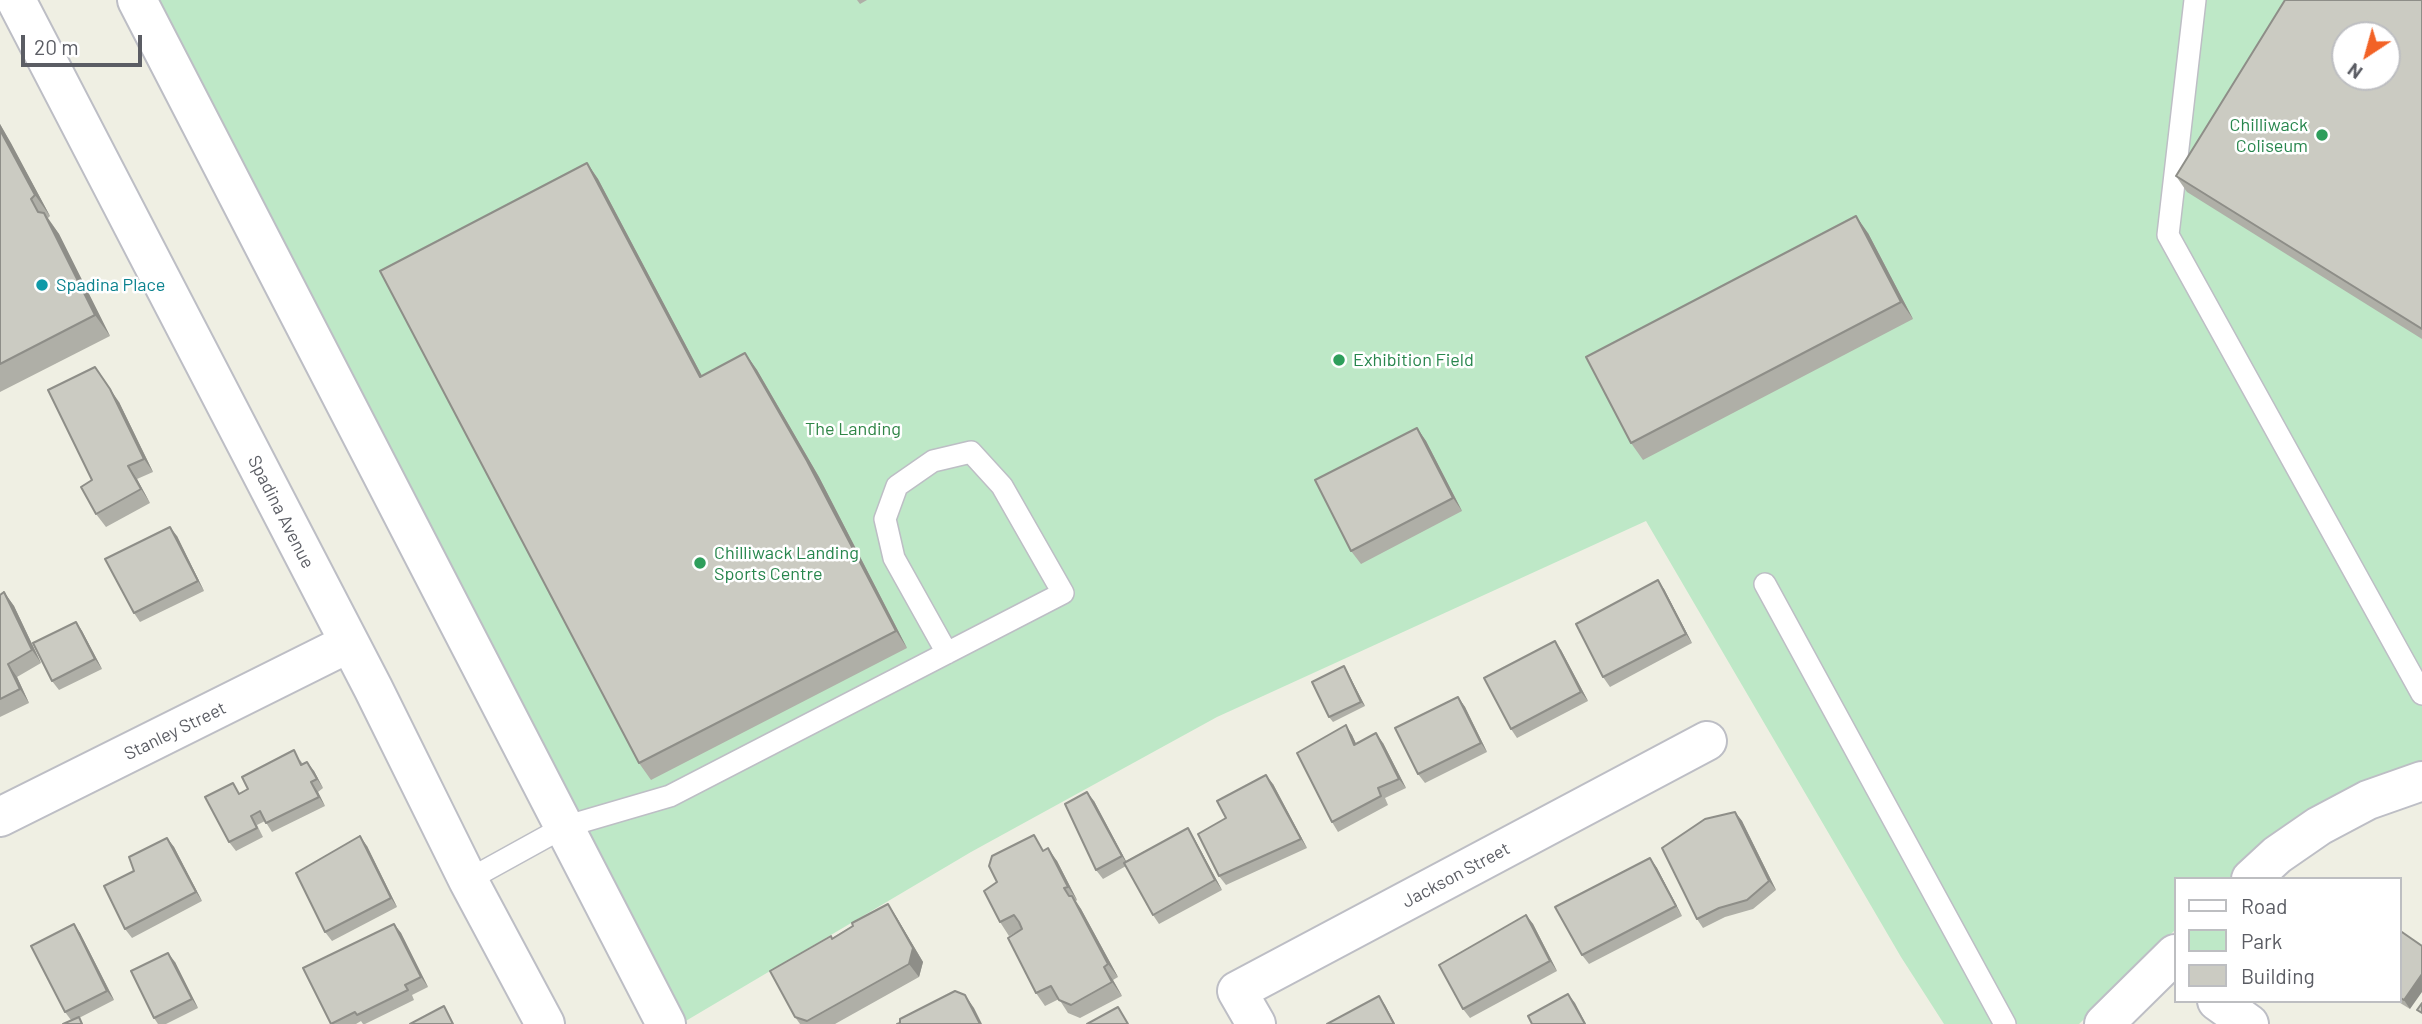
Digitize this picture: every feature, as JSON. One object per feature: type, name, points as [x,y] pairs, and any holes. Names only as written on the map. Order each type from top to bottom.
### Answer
[{"type":"street","name":"Spadina Avenue","points":[[16,0],[349,643],[468,880],[545,1024]]},
{"type":"street","points":[[137,0],[666,1024]]},
{"type":"street","name":"Stanley Street","points":[[0,817],[349,643]]},
{"type":"street","name":"Jackson Street","points":[[1256,1024],[1237,992],[1707,741]]},
{"type":"street","points":[[2253,877],[2277,855],[2319,826],[2368,800],[2422,781]]},
{"type":"street","points":[[2104,1024],[2172,964]]},
{"type":"street","points":[[2220,1003],[2249,1024]]},
{"type":"lane","points":[[2195,0],[2168,235],[2422,694]]},
{"type":"lane","points":[[468,880],[564,827],[670,796],[947,653],[1063,593],[1002,486],[971,452],[933,461],[897,486],[885,519],[894,558],[947,653]]},
{"type":"lane","points":[[1765,584],[2005,1024]]},
{"type":"green space","name":"The Landing","points":[[152,0],[2422,0],[2422,768],[2237,877],[2174,877],[2174,931],[2079,1024],[1944,1024],[1901,957],[1646,521],[1217,717],[971,852],[684,1022]]},
{"type":"building","name":"Chilliwack Coliseum","points":[[2285,0],[2422,0],[2422,329],[2176,176]]},
{"type":"building","name":"Spadina Place","points":[[0,130],[35,195],[31,199],[38,212],[44,213],[95,315],[0,364]]},
{"type":"building","name":"Chilliwack Landing Sports Centre","points":[[587,163],[700,377],[745,353],[807,461],[896,631],[639,763],[380,271]]},
{"type":"building","points":[[1856,216],[1901,302],[1631,443],[1586,357]]},
{"type":"building","points":[[95,367],[110,389],[144,459],[128,466],[141,489],[96,514],[81,487],[92,480],[48,390]]},
{"type":"building","points":[[1417,428],[1453,498],[1351,551],[1315,480]]},
{"type":"building","points":[[170,527],[198,581],[134,613],[105,559]]},
{"type":"building","points":[[1658,580],[1686,634],[1603,677],[1576,624]]},
{"type":"building","points":[[4,592],[32,650],[8,664],[20,689],[0,699],[0,595]]},
{"type":"building","points":[[76,622],[95,659],[52,681],[33,643]]},
{"type":"building","points":[[1555,641],[1581,692],[1511,729],[1484,678]]},
{"type":"building","points":[[1344,666],[1361,702],[1329,717],[1312,682]]},
{"type":"building","points":[[1458,697],[1481,743],[1418,774],[1395,728]]},
{"type":"building","points":[[1346,725],[1354,745],[1376,733],[1399,779],[1378,788],[1381,796],[1332,822],[1297,753]]},
{"type":"building","points":[[294,750],[301,765],[307,762],[317,779],[311,782],[319,797],[266,823],[260,811],[251,816],[257,828],[229,842],[205,797],[233,783],[239,794],[248,789],[242,777]]},
{"type":"building","points":[[1266,775],[1301,839],[1219,876],[1198,834],[1226,818],[1217,801]]},
{"type":"building","points":[[1087,792],[1122,856],[1096,870],[1065,804]]},
{"type":"building","points":[[1735,812],[1769,881],[1747,900],[1719,908],[1697,919],[1662,848],[1705,819]]},
{"type":"building","points":[[1188,828],[1215,880],[1153,915],[1124,863]]},
{"type":"building","points":[[1034,835],[1043,851],[1048,848],[1068,887],[1064,888],[1069,896],[1072,896],[1108,964],[1104,967],[1112,982],[1071,1005],[1059,1000],[1051,986],[1036,993],[1008,938],[1022,929],[1019,922],[1014,915],[1000,922],[984,891],[997,882],[989,866],[992,856]]},
{"type":"building","points":[[360,836],[391,898],[325,932],[296,873]]},
{"type":"building","points":[[167,838],[196,892],[125,929],[104,886],[134,871],[129,857]]},
{"type":"building","points":[[1650,858],[1676,906],[1582,955],[1555,907]]},
{"type":"building","points":[[888,904],[913,948],[909,964],[807,1021],[795,1017],[770,971],[831,936],[832,939],[853,926],[852,923]]},
{"type":"building","points":[[1526,915],[1550,961],[1463,1009],[1439,965]]},
{"type":"building","points":[[74,924],[107,991],[65,1012],[31,946]]},
{"type":"building","points":[[394,924],[421,977],[405,985],[408,990],[357,1015],[355,1012],[331,1024],[303,968]]},
{"type":"building","points":[[2401,931],[2422,946],[2422,974],[2404,1000],[2401,998]]},
{"type":"building","points":[[168,953],[192,999],[154,1018],[131,971]]},
{"type":"building","points":[[955,991],[965,995],[980,1024],[897,1024],[900,1019]]},
{"type":"building","points":[[1568,994],[1585,1024],[1532,1024],[1528,1016]]},
{"type":"building","points":[[1379,996],[1394,1024],[1327,1024]]},
{"type":"building","points":[[444,1006],[453,1024],[410,1024]]},
{"type":"building","points":[[1118,1007],[1128,1024],[1087,1024]]},
{"type":"building","points":[[79,1017],[82,1024],[63,1024]]},
{"type":"place","name":"Chilliwack Coliseum","points":[[2322,135]]},
{"type":"place","name":"Spadina Place","points":[[42,285]]},
{"type":"place","name":"Exhibition Field","points":[[1339,360]]},
{"type":"place","name":"Chilliwack Landing Sports Centre","points":[[700,563]]}]
